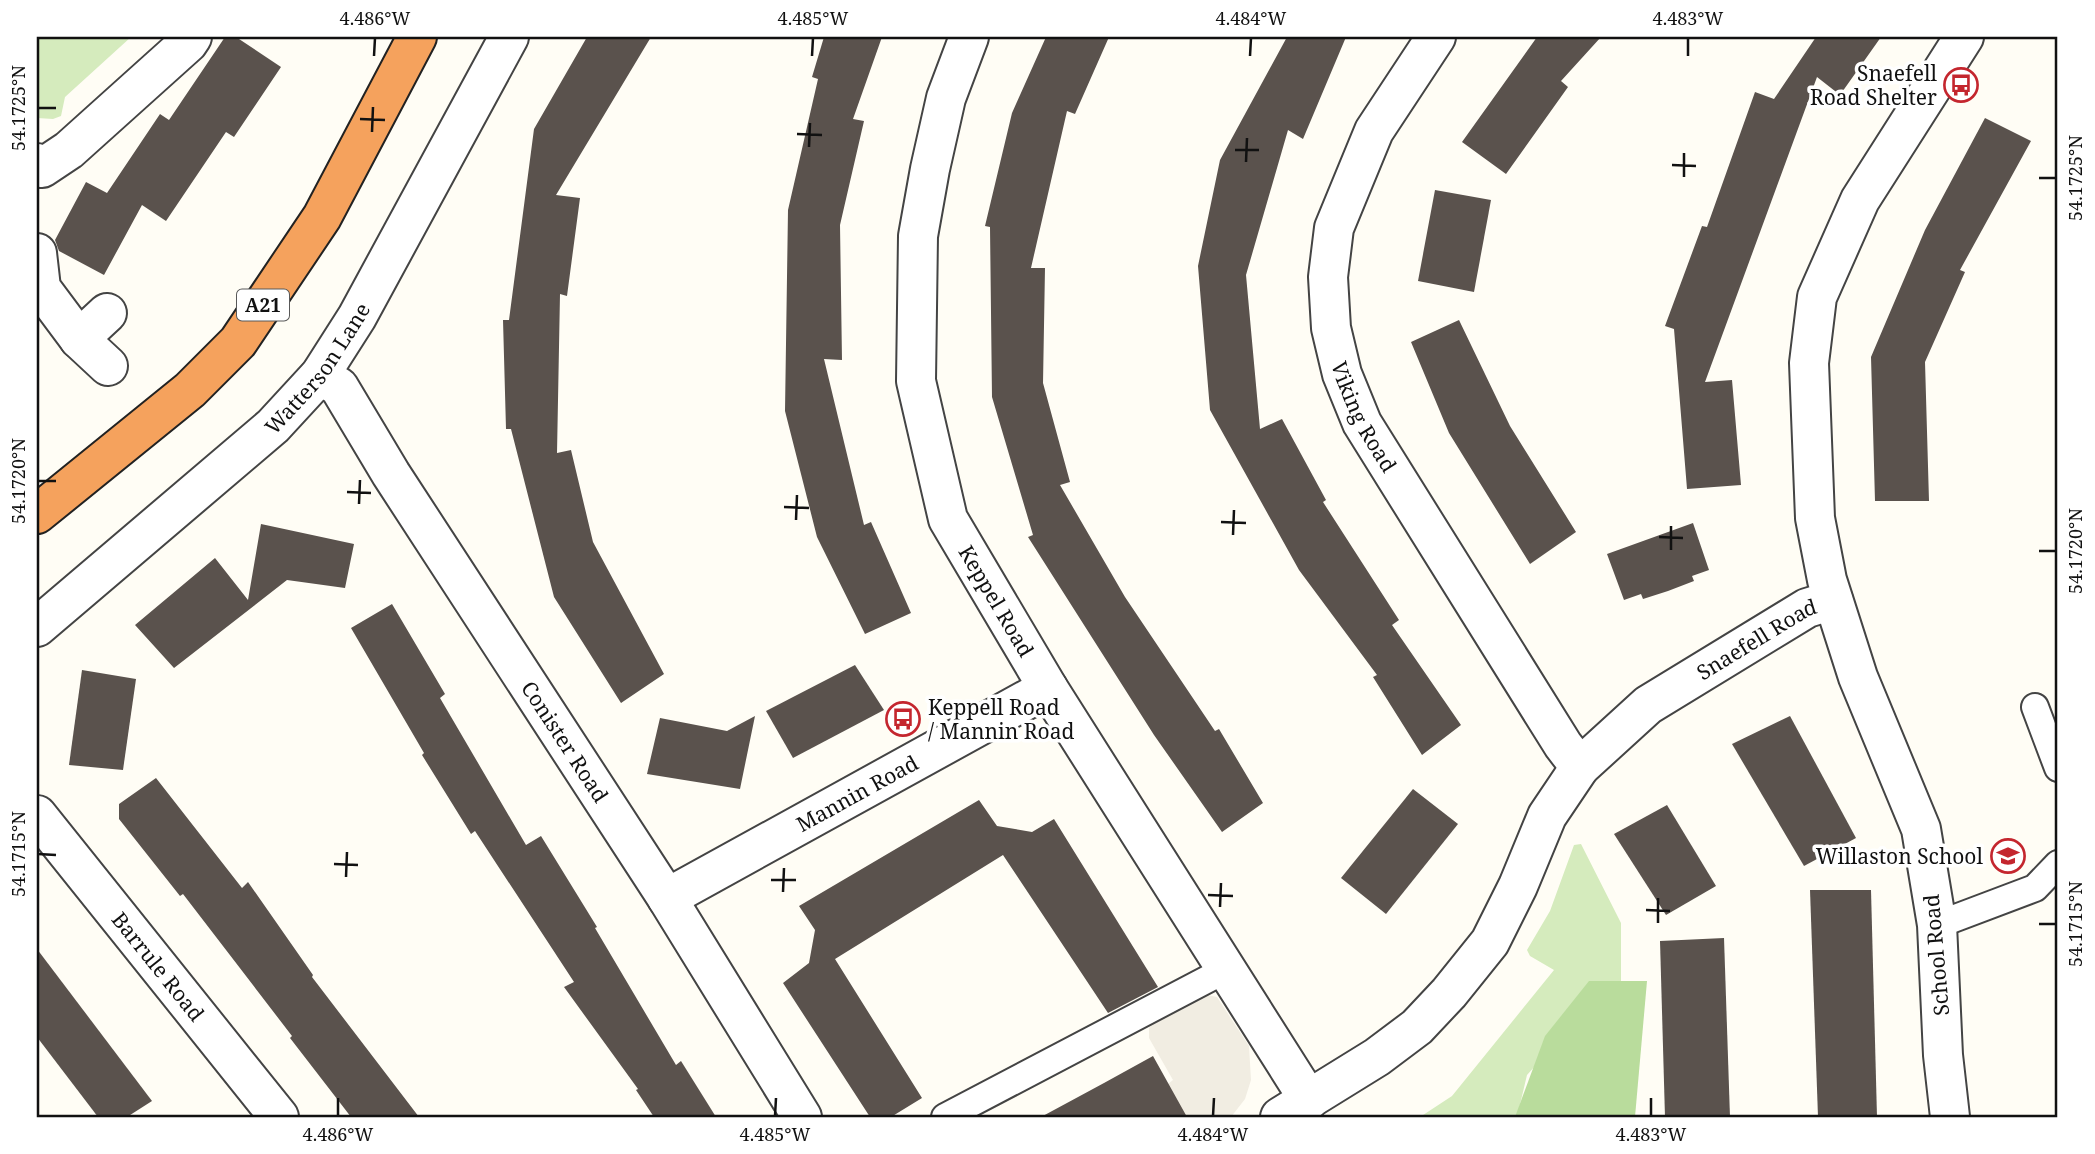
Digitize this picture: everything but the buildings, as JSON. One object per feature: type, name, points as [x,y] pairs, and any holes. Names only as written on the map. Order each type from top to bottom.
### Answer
[{"type":"highway","name":"A21","points":[[37,514],[190,390],[238,342],[322,217],[417,37]]},
{"type":"street","points":[[39,176],[192,37]]},
{"type":"street","name":"Watterson Lane","points":[[37,627],[273,426],[320,375],[357,317],[509,37]]},
{"type":"street","name":"Keppel Road","points":[[969,37],[946,98],[918,236],[916,381],[948,519],[1048,688],[1227,969],[1294,1108]]},
{"type":"street","name":"Viking Road","points":[[1436,37],[1374,131],[1334,228],[1328,277],[1331,328],[1342,374],[1362,423],[1580,768]]},
{"type":"street","name":"Snaefell Road","points":[[1294,1108],[1377,1057],[1418,1027],[1449,993],[1490,942],[1518,886],[1547,816],[1580,768],[1648,705],[1807,608],[1833,600],[1815,518],[1809,363],[1817,298],[1860,200],[1964,37]]},
{"type":"street","points":[[37,253],[41,288],[79,339],[108,366]]},
{"type":"street","points":[[79,339],[107,313]]},
{"type":"street","name":"Conister Road","points":[[320,375],[339,387],[398,485],[667,898],[802,1117]]},
{"type":"street","name":"School Road","points":[[1833,600],[1858,677],[1921,829],[1937,925],[1943,1055],[1950,1117]]},
{"type":"street","name":"Mannin Road","points":[[667,898],[1048,688]]},
{"type":"street","name":"Barrule Road","points":[[37,815],[279,1117]]},
{"type":"lane","points":[[2035,706],[2058,768]]},
{"type":"lane","points":[[1937,925],[2035,888],[2058,864]]},
{"type":"lane","points":[[945,1117],[1227,969]]},
{"type":"green space","points":[[37,37],[131,37],[65,97],[61,116],[53,119],[37,118]]},
{"type":"green space","points":[[1581,844],[1621,923],[1621,1011],[1579,1017],[1527,1075],[1517,1117],[1420,1117],[1452,1096],[1554,970],[1530,956],[1527,950],[1550,911],[1574,845]]},
{"type":"green space","points":[[1589,981],[1647,981],[1635,1117],[1515,1117],[1545,1036]]},
{"type":"shaded area","points":[[1207,995],[1217,997],[1249,1046],[1251,1080],[1245,1099],[1231,1117],[1163,1117],[1181,1107],[1168,1084],[1173,1080],[1149,1038],[1149,1028],[1153,1023]]},
{"type":"place","name":"Snaefell Road Shelter","points":[[1961,85]]},
{"type":"place","name":"Keppell Road / Mannin Road","points":[[903,719]]},
{"type":"place","name":"Willaston School","points":[[2008,856]]}]
